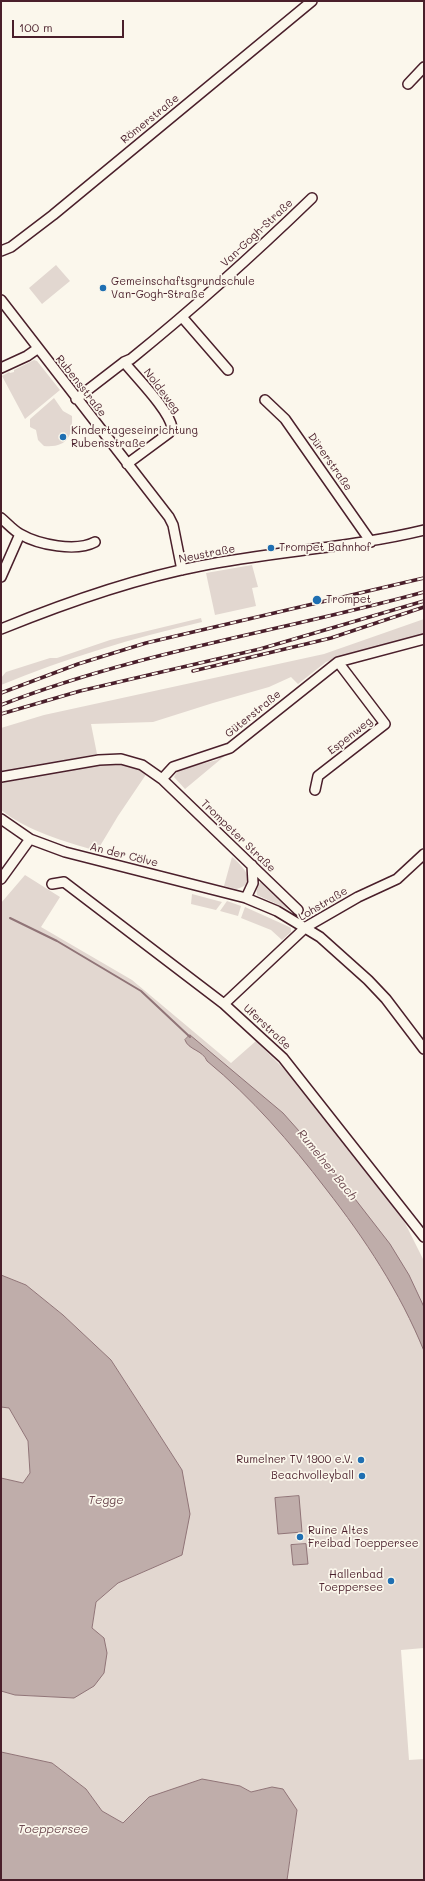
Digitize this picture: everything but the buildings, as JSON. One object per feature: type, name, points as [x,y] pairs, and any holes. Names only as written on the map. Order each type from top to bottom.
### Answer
[{"type":"street","name":"Römerstraße","points":[[1,251],[12,246],[53,215],[312,1]]},
{"type":"street","points":[[408,84],[424,66]]},
{"type":"street","name":"Van-Gogh-Straße","points":[[76,399],[124,362],[131,359],[182,318],[247,260],[312,198]]},
{"type":"street","name":"Rubensstraße","points":[[1,300],[37,349],[169,517],[182,570]]},
{"type":"street","points":[[182,318],[228,370]]},
{"type":"street","points":[[1,368],[37,349]]},
{"type":"street","name":"Noldeweg","points":[[124,362],[164,411],[171,422],[172,428],[169,433],[127,464]]},
{"type":"street","name":"Dürerstraße","points":[[265,400],[285,419],[371,542]]},
{"type":"street","points":[[1,518],[20,534],[55,546],[85,546],[95,542]]},
{"type":"street","name":"Neustraße","points":[[1,629],[57,607],[118,587],[182,570],[243,559],[371,542],[424,530]]},
{"type":"street","points":[[1,577],[20,534]]},
{"type":"street","name":"Güterstraße","points":[[162,779],[173,767],[230,748],[338,662],[396,645],[424,639]]},
{"type":"street","name":"Espenweg","points":[[314,790],[318,776],[385,724],[338,662]]},
{"type":"street","points":[[1,777],[99,760],[121,759],[142,765],[162,779]]},
{"type":"street","name":"Trompeter Straße","points":[[162,779],[298,910]]},
{"type":"street","name":"An der Cölve","points":[[1,820],[30,839],[65,852],[246,898],[277,911],[306,927]]},
{"type":"street","points":[[1,879],[30,839]]},
{"type":"street","name":"Lohstraße","points":[[224,1004],[306,927],[358,897],[397,879],[424,854]]},
{"type":"street","points":[[246,898],[253,883],[252,865]]},
{"type":"street","name":"Uferstraße","points":[[52,884],[64,882],[224,1004],[288,1064],[424,1237]]},
{"type":"street","points":[[306,927],[327,942],[386,999],[424,1049]]},
{"type":"shaded area","points":[[56,265],[70,281],[42,304],[29,288]]},
{"type":"shaded area","points":[[34,360],[37,361],[60,390],[25,419],[2,376],[9,372],[14,372],[14,370]]},
{"type":"shaded area","points":[[54,398],[63,411],[72,416],[70,435],[63,443],[52,446],[44,446],[38,440],[36,430],[30,427],[30,419]]},
{"type":"shaded area","points":[[252,565],[258,587],[252,588],[256,606],[215,615],[206,573]]},
{"type":"shaded area","points":[[201,618],[202,622],[100,649],[1,685],[1,678],[6,672],[50,658],[57,658],[110,640]]},
{"type":"shaded area","points":[[424,619],[424,634],[346,655],[326,662],[298,684],[291,677],[269,687],[153,722],[91,724],[97,754],[1,773],[1,728],[44,715],[324,654]]},
{"type":"shaded area","points":[[225,753],[227,754],[185,789],[174,777],[178,770],[217,760]]},
{"type":"shaded area","points":[[112,762],[128,764],[147,773],[118,816],[97,851],[35,830],[12,818],[1,810],[1,781]]},
{"type":"shaded area","points":[[232,857],[244,869],[248,879],[247,883],[243,887],[236,889],[224,886]]},
{"type":"shaded area","points":[[25,875],[60,897],[41,927],[132,980],[231,1063],[256,1041],[295,1080],[397,1207],[424,1261],[424,1648],[401,1650],[409,1760],[424,1759],[424,1880],[287,1880],[297,1810],[272,1787],[251,1792],[240,1786],[149,1797],[123,1823],[102,1811],[86,1789],[52,1763],[1,1752],[1,1691],[15,1695],[74,1698],[104,1638],[92,1629],[96,1602],[118,1583],[182,1555],[182,1470],[146,1414],[111,1360],[63,1315],[26,1285],[1,1275],[1,903]]},
{"type":"shaded area","points":[[262,881],[291,909],[290,910],[257,895],[256,886]]},
{"type":"shaded area","points":[[192,894],[222,902],[216,910],[191,904]]},
{"type":"shaded area","points":[[227,901],[241,906],[238,916],[220,911]]},
{"type":"shaded area","points":[[245,907],[291,928],[291,932],[282,940],[271,930],[241,918]]},
{"type":"shaded area","points":[[1,1407],[9,1408],[28,1441],[30,1473],[23,1483],[1,1478]]},
{"type":"water","name":"Rumelner Bach","points":[[190,1035],[283,1113],[324,1159],[390,1244],[409,1275],[424,1307],[424,1351],[393,1287],[368,1247],[340,1208],[299,1154],[270,1121],[240,1090],[207,1061],[202,1054],[189,1046],[185,1040]]},
{"type":"water","name":"Tegge","points":[[1,1275],[26,1285],[63,1315],[111,1360],[182,1470],[190,1514],[182,1555],[118,1583],[96,1602],[92,1628],[104,1638],[107,1653],[104,1673],[94,1686],[74,1698],[15,1695],[1,1691],[1,1478],[23,1483],[30,1473],[28,1441],[9,1408],[1,1407]]},
{"type":"water","points":[[299,1496],[302,1532],[278,1534],[275,1498]]},
{"type":"water","points":[[306,1544],[308,1564],[293,1565],[291,1545]]},
{"type":"water","name":"Toeppersee","points":[[1,1752],[52,1763],[86,1789],[102,1811],[123,1823],[149,1797],[202,1779],[240,1786],[251,1792],[272,1787],[283,1789],[297,1810],[287,1880],[1,1880]]},
{"type":"waterway","points":[[10,918],[57,941],[141,991],[190,1037]]},
{"type":"railway","points":[[1,693],[78,664],[146,643],[424,578]]},
{"type":"railway","points":[[1,705],[105,670],[157,656],[318,619],[424,592]]},
{"type":"railway","points":[[1,714],[80,691],[260,649],[424,601]]},
{"type":"railway","points":[[193,671],[331,638],[424,607]]},
{"type":"place","name":"Gemeinschaftsgrundschule Van-Gogh-Straße","points":[[103,288]]},
{"type":"place","name":"Kindertageseinrichtung Rubensstraße","points":[[63,437]]},
{"type":"place","name":"Trompet Bahnhof","points":[[271,548]]},
{"type":"place","name":"Trompet","points":[[317,600]]},
{"type":"place","name":"Rumelner TV 1900 e.V.","points":[[361,1460]]},
{"type":"place","name":"Beachvolleyball","points":[[362,1476]]},
{"type":"place","name":"Ruine Altes Freibad Toeppersee","points":[[300,1537]]},
{"type":"place","name":"Hallenbad Toeppersee","points":[[391,1581]]}]
